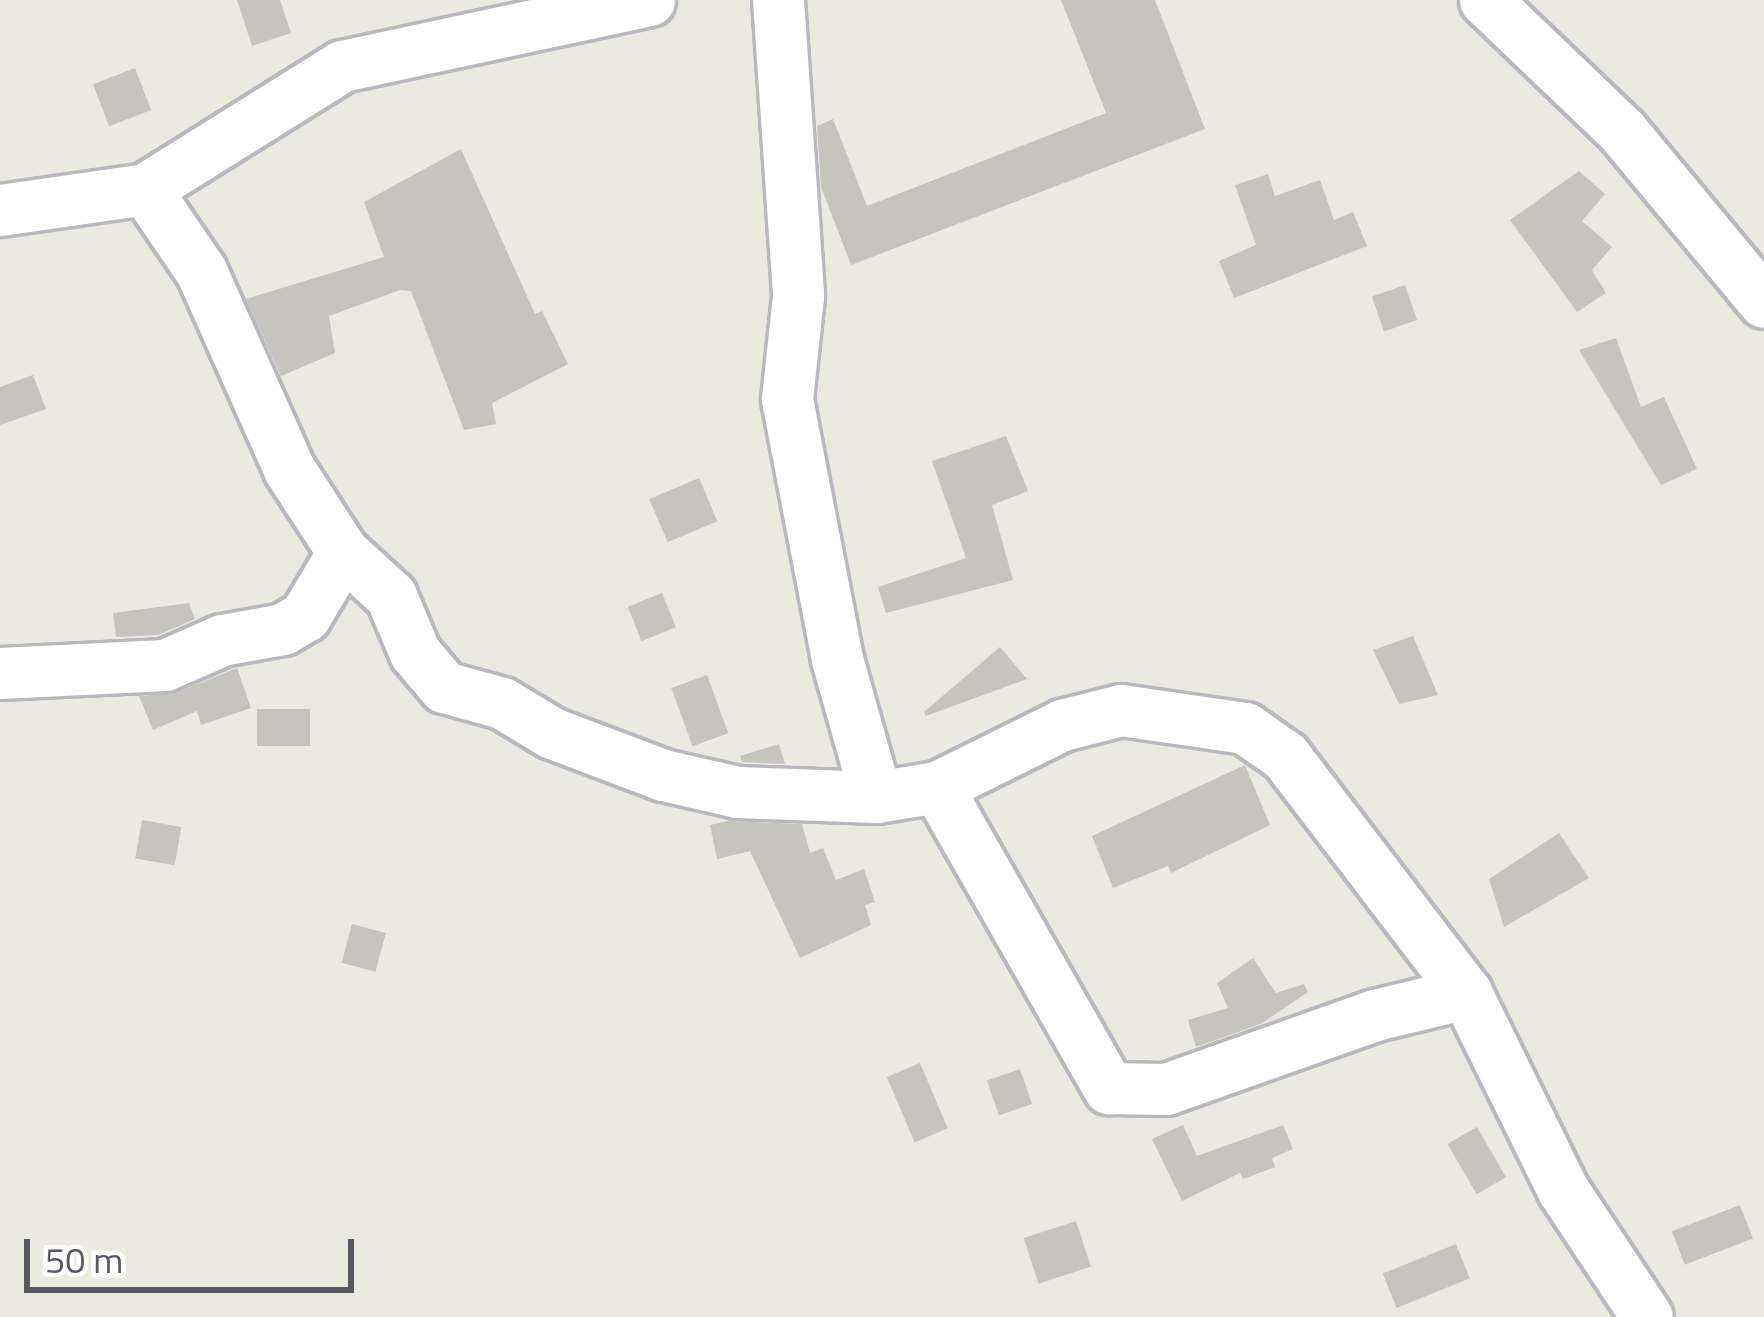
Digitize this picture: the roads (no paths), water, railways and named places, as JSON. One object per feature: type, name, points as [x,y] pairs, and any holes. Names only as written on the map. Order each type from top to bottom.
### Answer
[{"type":"street","points":[[0,210],[145,189],[342,66],[649,0]]},
{"type":"street","points":[[778,0],[798,296],[787,399],[838,659],[876,797]]},
{"type":"street","points":[[1485,0],[1622,131],[1764,302]]},
{"type":"street","points":[[145,189],[201,271],[289,470],[343,552],[391,596],[415,653],[444,687],[502,703],[552,733],[663,775],[737,792],[876,797],[937,787],[1063,725],[1121,710],[1245,728],[1285,756],[1466,993],[1563,1190],[1647,1317]]},
{"type":"street","points":[[0,673],[165,665],[222,640],[283,629],[305,616],[343,552]]},
{"type":"street","points":[[937,787],[1108,1088],[1166,1089],[1375,1015],[1466,993]]}]
